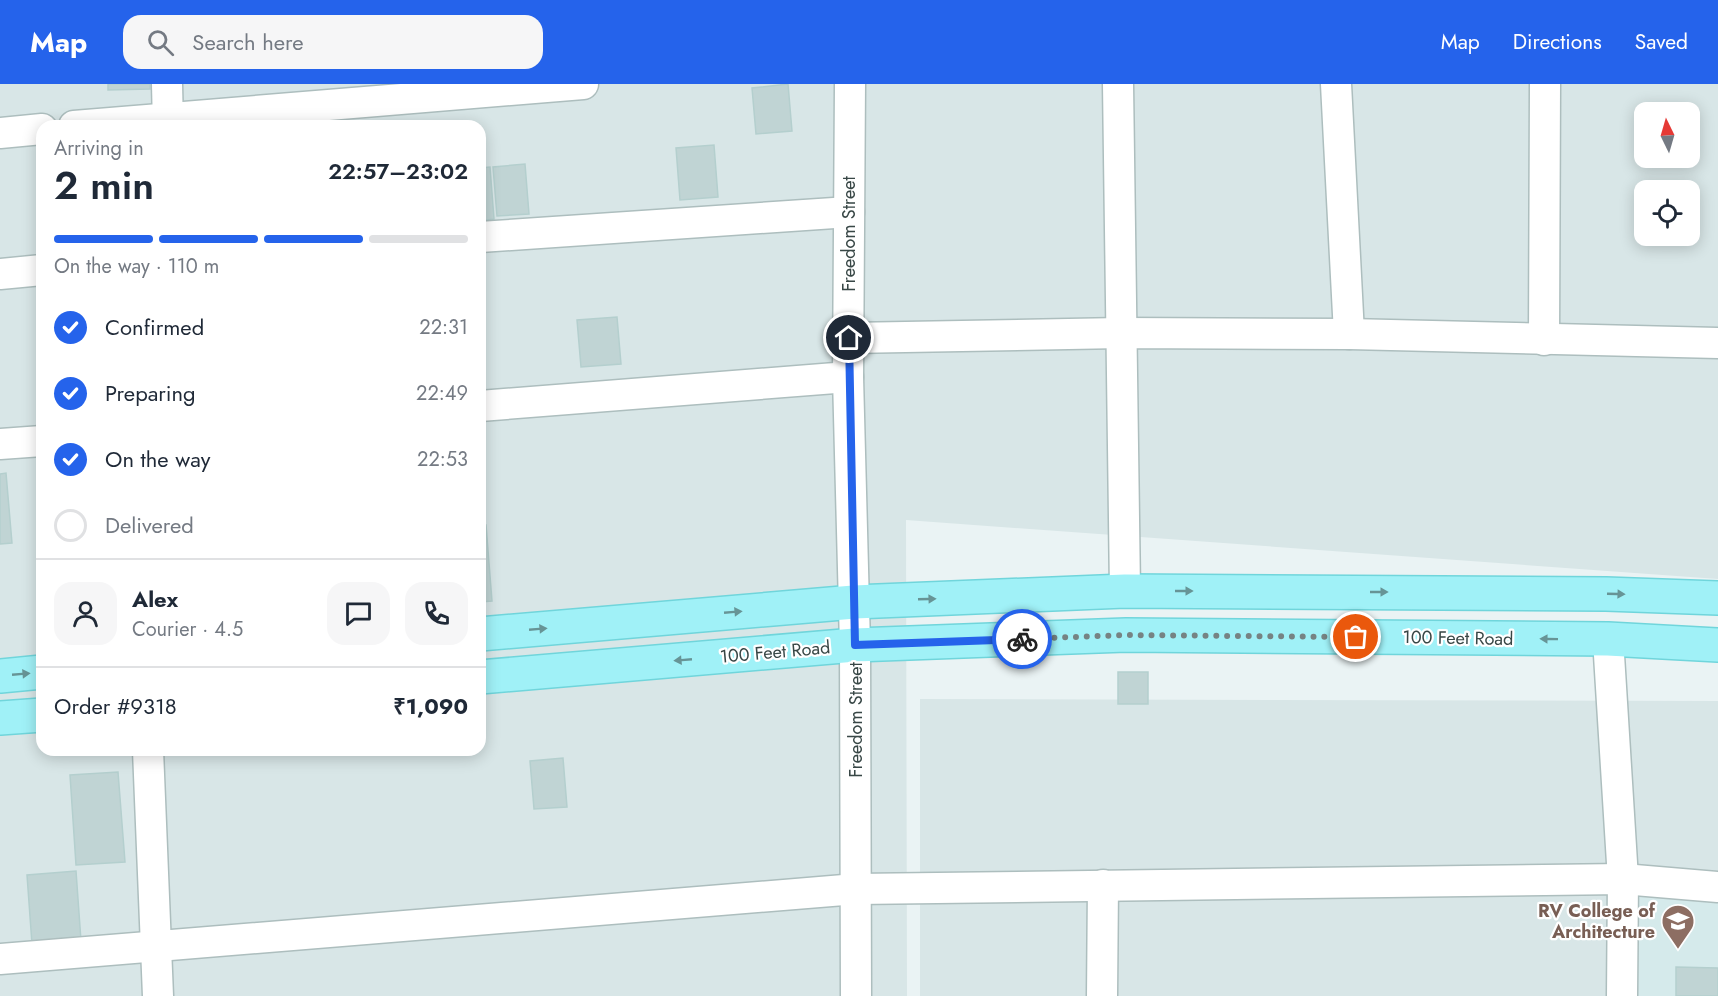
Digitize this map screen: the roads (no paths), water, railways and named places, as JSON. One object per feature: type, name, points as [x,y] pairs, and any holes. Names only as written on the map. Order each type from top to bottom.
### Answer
[{"type":"main road","points":[[486,633],[854,602],[1125,591],[1606,594],[1718,598]]},
{"type":"main road","name":"100 Feet Road","points":[[486,676],[855,645],[1126,635],[1608,639],[1718,645]]},
{"type":"main road","points":[[0,676],[36,673]]},
{"type":"main road","points":[[0,718],[36,715]]},
{"type":"street","points":[[167,84],[168,120]]},
{"type":"street","points":[[190,120],[583,84]]},
{"type":"street","name":"Freedom Street","points":[[850,84],[848,378],[855,645],[856,996]]},
{"type":"street","points":[[1118,84],[1125,591]]},
{"type":"street","points":[[1336,84],[1349,334]]},
{"type":"street","points":[[1544,340],[1545,84]]},
{"type":"street","points":[[0,133],[36,130]]},
{"type":"street","points":[[486,237],[849,212]]},
{"type":"street","points":[[0,274],[36,271]]},
{"type":"street","points":[[849,338],[1121,333],[1349,334],[1718,343]]},
{"type":"street","points":[[486,406],[848,378]]},
{"type":"street","points":[[0,444],[36,441]]},
{"type":"street","points":[[1608,639],[1623,879],[1622,996]]},
{"type":"street","points":[[148,756],[158,996]]},
{"type":"street","points":[[0,959],[856,889],[1623,879],[1718,887]]},
{"type":"street","points":[[1102,996],[1103,885]]},
{"type":"place","name":"RV College of Architecture","points":[[1678,950]]}]
